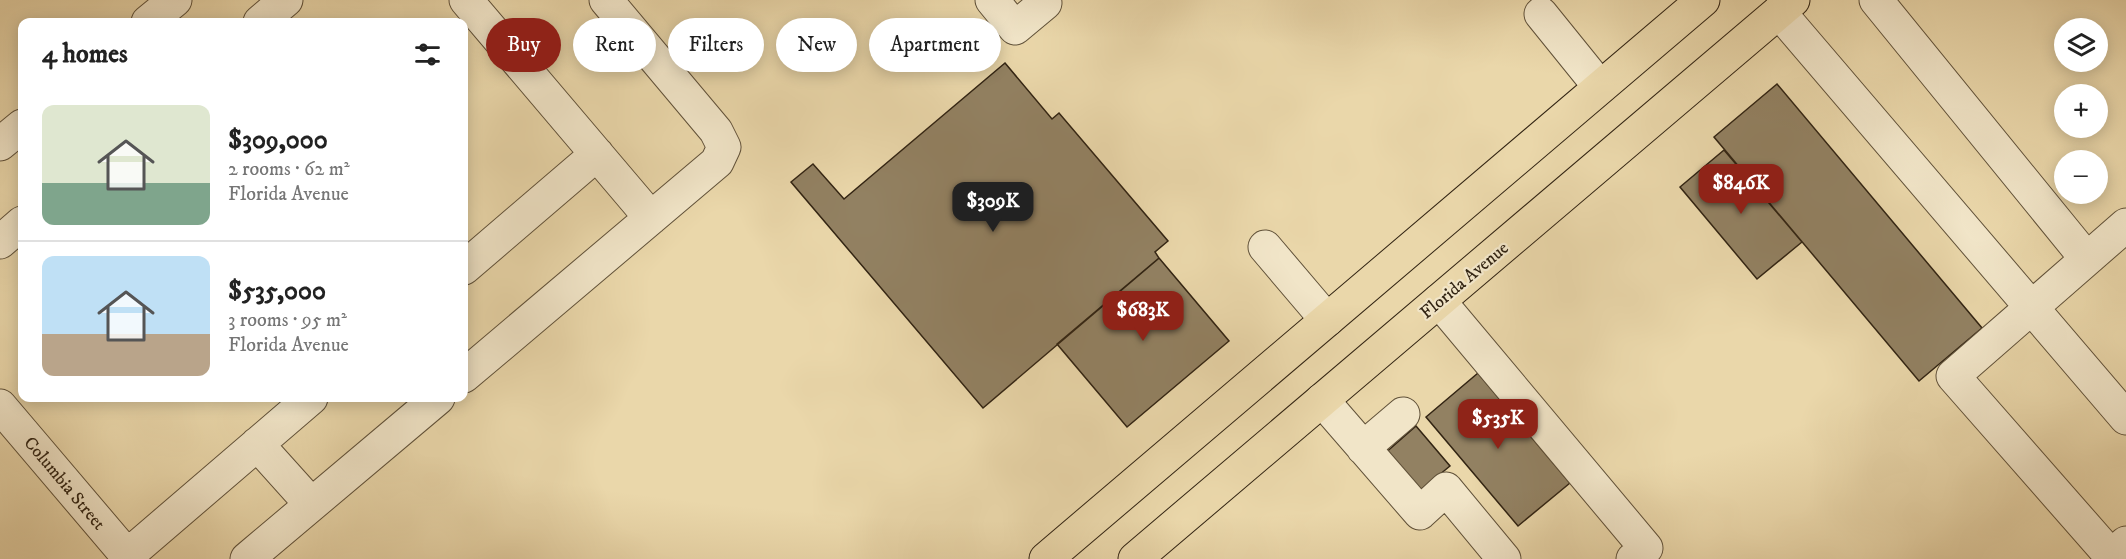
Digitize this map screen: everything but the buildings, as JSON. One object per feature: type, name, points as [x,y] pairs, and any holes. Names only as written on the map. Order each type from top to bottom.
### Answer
[{"type":"main road","points":[[1046,559],[1703,0]]},
{"type":"main road","name":"Florida Avenue","points":[[1135,559],[1786,6]]},
{"type":"street","points":[[153,18],[175,0]]},
{"type":"street","points":[[265,18],[286,0]]},
{"type":"street","points":[[466,0],[651,218]]},
{"type":"street","points":[[468,373],[717,162],[724,147],[716,131],[606,0]]},
{"type":"street","points":[[992,0],[1015,28],[1046,3]]},
{"type":"street","points":[[1876,0],[2086,258]]},
{"type":"street","points":[[1786,6],[2030,307],[2126,418]]},
{"type":"street","points":[[1541,14],[1600,87]]},
{"type":"street","points":[[0,144],[18,129]]},
{"type":"street","points":[[468,265],[597,154]]},
{"type":"street","points":[[2126,225],[1953,376],[2111,556],[2126,543]]},
{"type":"street","points":[[0,242],[18,226]]},
{"type":"street","points":[[1265,247],[1327,320]]},
{"type":"street","points":[[1439,301],[1646,548],[1633,559]]},
{"type":"street","points":[[1322,400],[1420,513],[1446,489],[1503,559]]},
{"type":"street","points":[[128,558],[306,402]]},
{"type":"street","points":[[247,559],[433,402]]},
{"type":"street","name":"Columbia Street","points":[[0,406],[128,558]]},
{"type":"street","points":[[1363,448],[1403,414]]},
{"type":"street","points":[[256,444],[311,504]]}]
